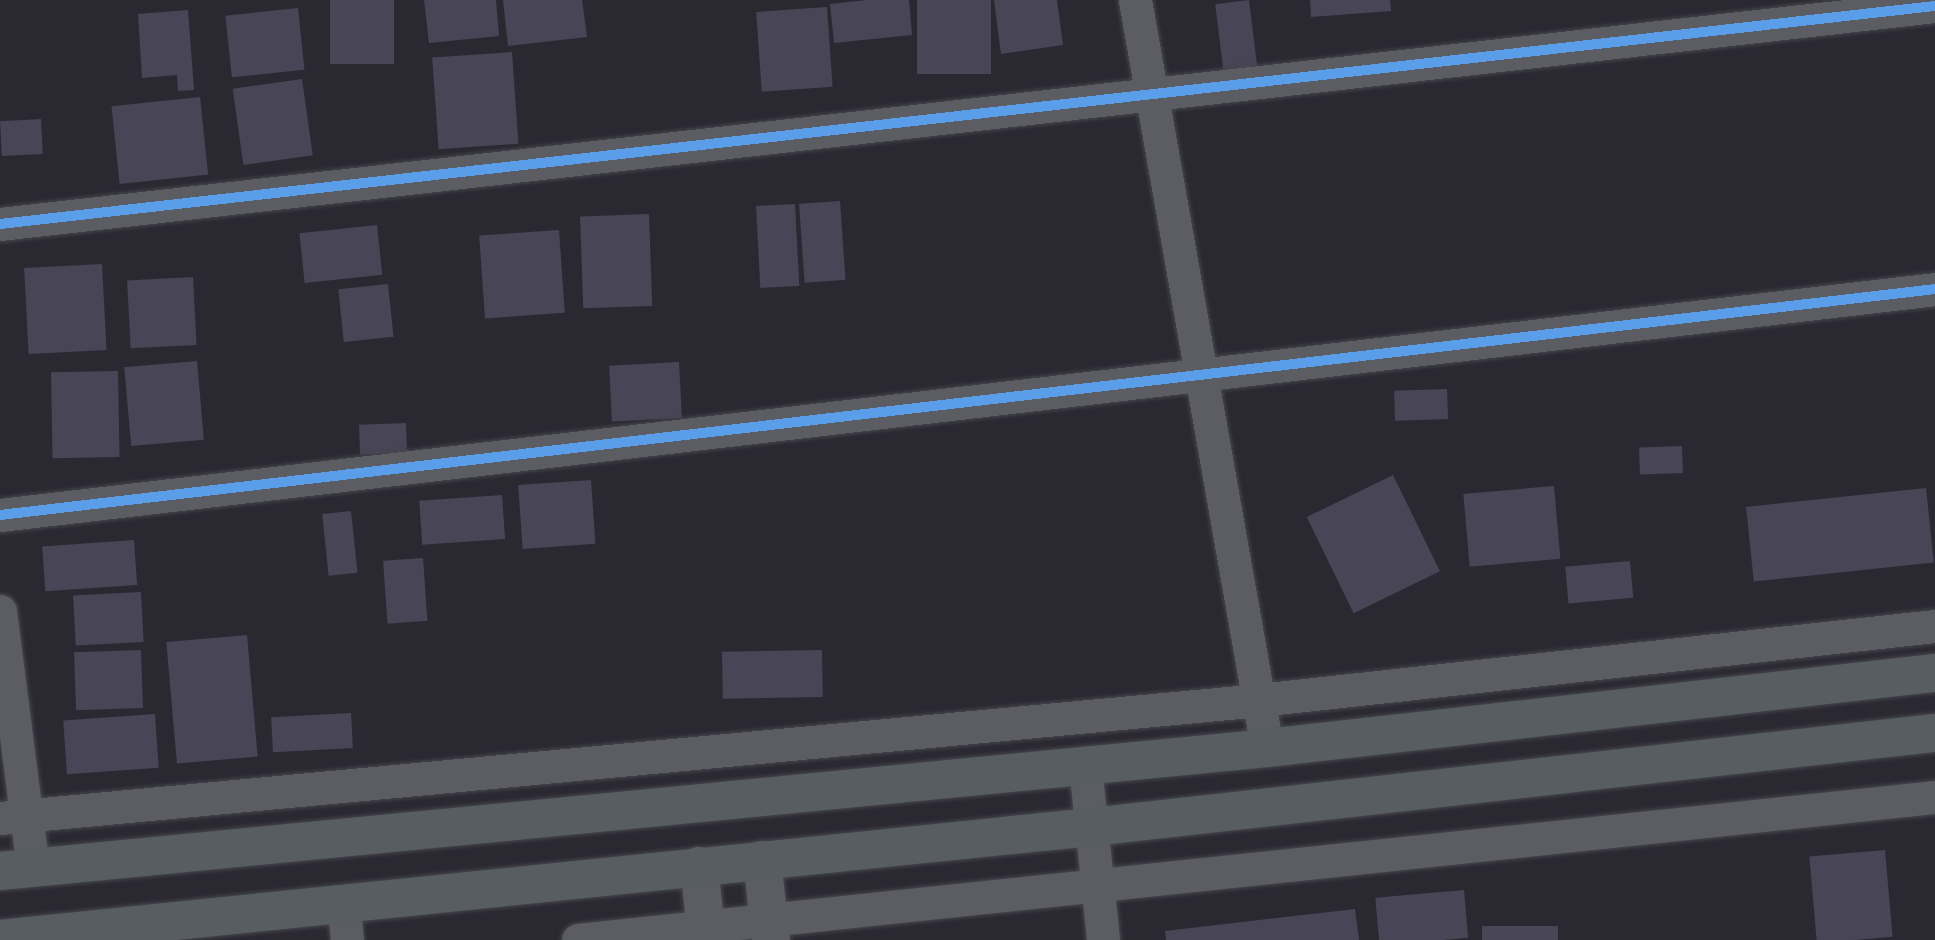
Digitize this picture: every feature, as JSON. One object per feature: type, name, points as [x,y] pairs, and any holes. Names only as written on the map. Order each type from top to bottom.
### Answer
[{"type":"main road","points":[[16,869],[1268,748],[1935,673]]},
{"type":"main road","points":[[0,939],[1091,827],[1935,733]]},
{"type":"main road","points":[[762,860],[770,930]]},
{"type":"main road","points":[[699,866],[706,933]]},
{"type":"street","points":[[1135,0],[1268,748]]},
{"type":"street","points":[[0,224],[1935,6]]},
{"type":"street","points":[[0,515],[1935,289]]},
{"type":"street","points":[[0,611],[16,869]]},
{"type":"street","points":[[13,817],[1259,700],[1935,626]]},
{"type":"street","points":[[1084,765],[1103,940]]},
{"type":"street","points":[[578,940],[770,930],[1097,884],[1935,797]]},
{"type":"street","points":[[343,902],[347,940]]},
{"type":"building","points":[[330,0],[394,0],[394,64],[330,64]]},
{"type":"building","points":[[424,0],[496,0],[499,36],[429,43]]},
{"type":"building","points":[[503,0],[582,0],[587,37],[508,46]]},
{"type":"building","points":[[867,0],[909,0],[912,35],[834,43],[830,4]]},
{"type":"building","points":[[917,0],[991,0],[991,74],[917,74]]},
{"type":"building","points":[[994,0],[1057,0],[1063,45],[1001,54]]},
{"type":"building","points":[[1249,0],[1257,68],[1224,73],[1215,4]]},
{"type":"building","points":[[1310,0],[1390,0],[1391,11],[1311,17]]},
{"type":"building","points":[[827,7],[833,87],[762,92],[756,12]]},
{"type":"building","points":[[298,8],[304,70],[232,77],[225,16]]},
{"type":"building","points":[[188,10],[194,90],[178,91],[177,75],[142,78],[138,14]]},
{"type":"building","points":[[512,52],[518,144],[439,149],[432,58]]},
{"type":"building","points":[[302,79],[313,155],[243,165],[233,89]]},
{"type":"building","points":[[200,97],[208,175],[120,184],[111,106]]},
{"type":"building","points":[[41,119],[43,154],[2,156],[0,121]]},
{"type":"building","points":[[840,201],[846,280],[805,283],[799,204]]},
{"type":"building","points":[[795,204],[799,286],[760,288],[756,206]]},
{"type":"building","points":[[649,214],[652,306],[583,308],[580,216]]},
{"type":"building","points":[[377,225],[382,275],[305,283],[299,233]]},
{"type":"building","points":[[559,230],[565,313],[485,318],[479,236]]},
{"type":"building","points":[[102,264],[107,350],[29,354],[24,268]]},
{"type":"building","points":[[193,277],[197,345],[131,348],[127,280]]},
{"type":"building","points":[[388,284],[394,337],[344,342],[338,289]]},
{"type":"building","points":[[197,361],[204,440],[131,446],[124,367]]},
{"type":"building","points":[[679,362],[682,418],[612,422],[609,366]]},
{"type":"building","points":[[118,371],[120,457],[53,458],[51,372]]},
{"type":"building","points":[[1447,389],[1448,419],[1395,421],[1394,391]]},
{"type":"building","points":[[406,423],[407,453],[360,455],[359,425]]},
{"type":"building","points":[[1682,446],[1683,473],[1640,474],[1639,448]]},
{"type":"building","points":[[1393,475],[1440,571],[1354,613],[1307,517]]},
{"type":"building","points":[[591,480],[595,544],[523,549],[518,485]]},
{"type":"building","points":[[1554,486],[1560,559],[1470,567],[1463,494]]},
{"type":"building","points":[[1926,488],[1934,563],[1754,582],[1746,507]]},
{"type":"building","points":[[502,495],[505,539],[422,545],[419,501]]},
{"type":"building","points":[[351,511],[357,573],[329,576],[322,514]]},
{"type":"building","points":[[134,540],[137,585],[45,591],[42,546]]},
{"type":"building","points":[[423,558],[427,621],[387,624],[383,561]]},
{"type":"building","points":[[1630,561],[1633,598],[1568,604],[1565,567]]},
{"type":"building","points":[[141,592],[144,642],[76,645],[73,596]]},
{"type":"building","points":[[247,635],[258,757],[177,764],[166,642]]},
{"type":"building","points":[[141,650],[143,708],[76,710],[74,652]]},
{"type":"building","points":[[822,650],[823,697],[723,699],[722,652]]},
{"type":"building","points":[[351,713],[353,748],[273,752],[271,717]]},
{"type":"building","points":[[155,714],[159,768],[67,774],[63,720]]},
{"type":"building","points":[[1885,850],[1893,937],[1817,940],[1809,857]]},
{"type":"building","points":[[1464,890],[1468,938],[1379,940],[1375,898]]},
{"type":"building","points":[[1355,909],[1359,940],[1166,940],[1165,931]]},
{"type":"building","points":[[1482,926],[1558,926],[1558,940],[1482,940]]},
{"type":"cycle path","points":[[0,224],[1935,6]]},
{"type":"cycle path","points":[[0,515],[1935,289]]}]
